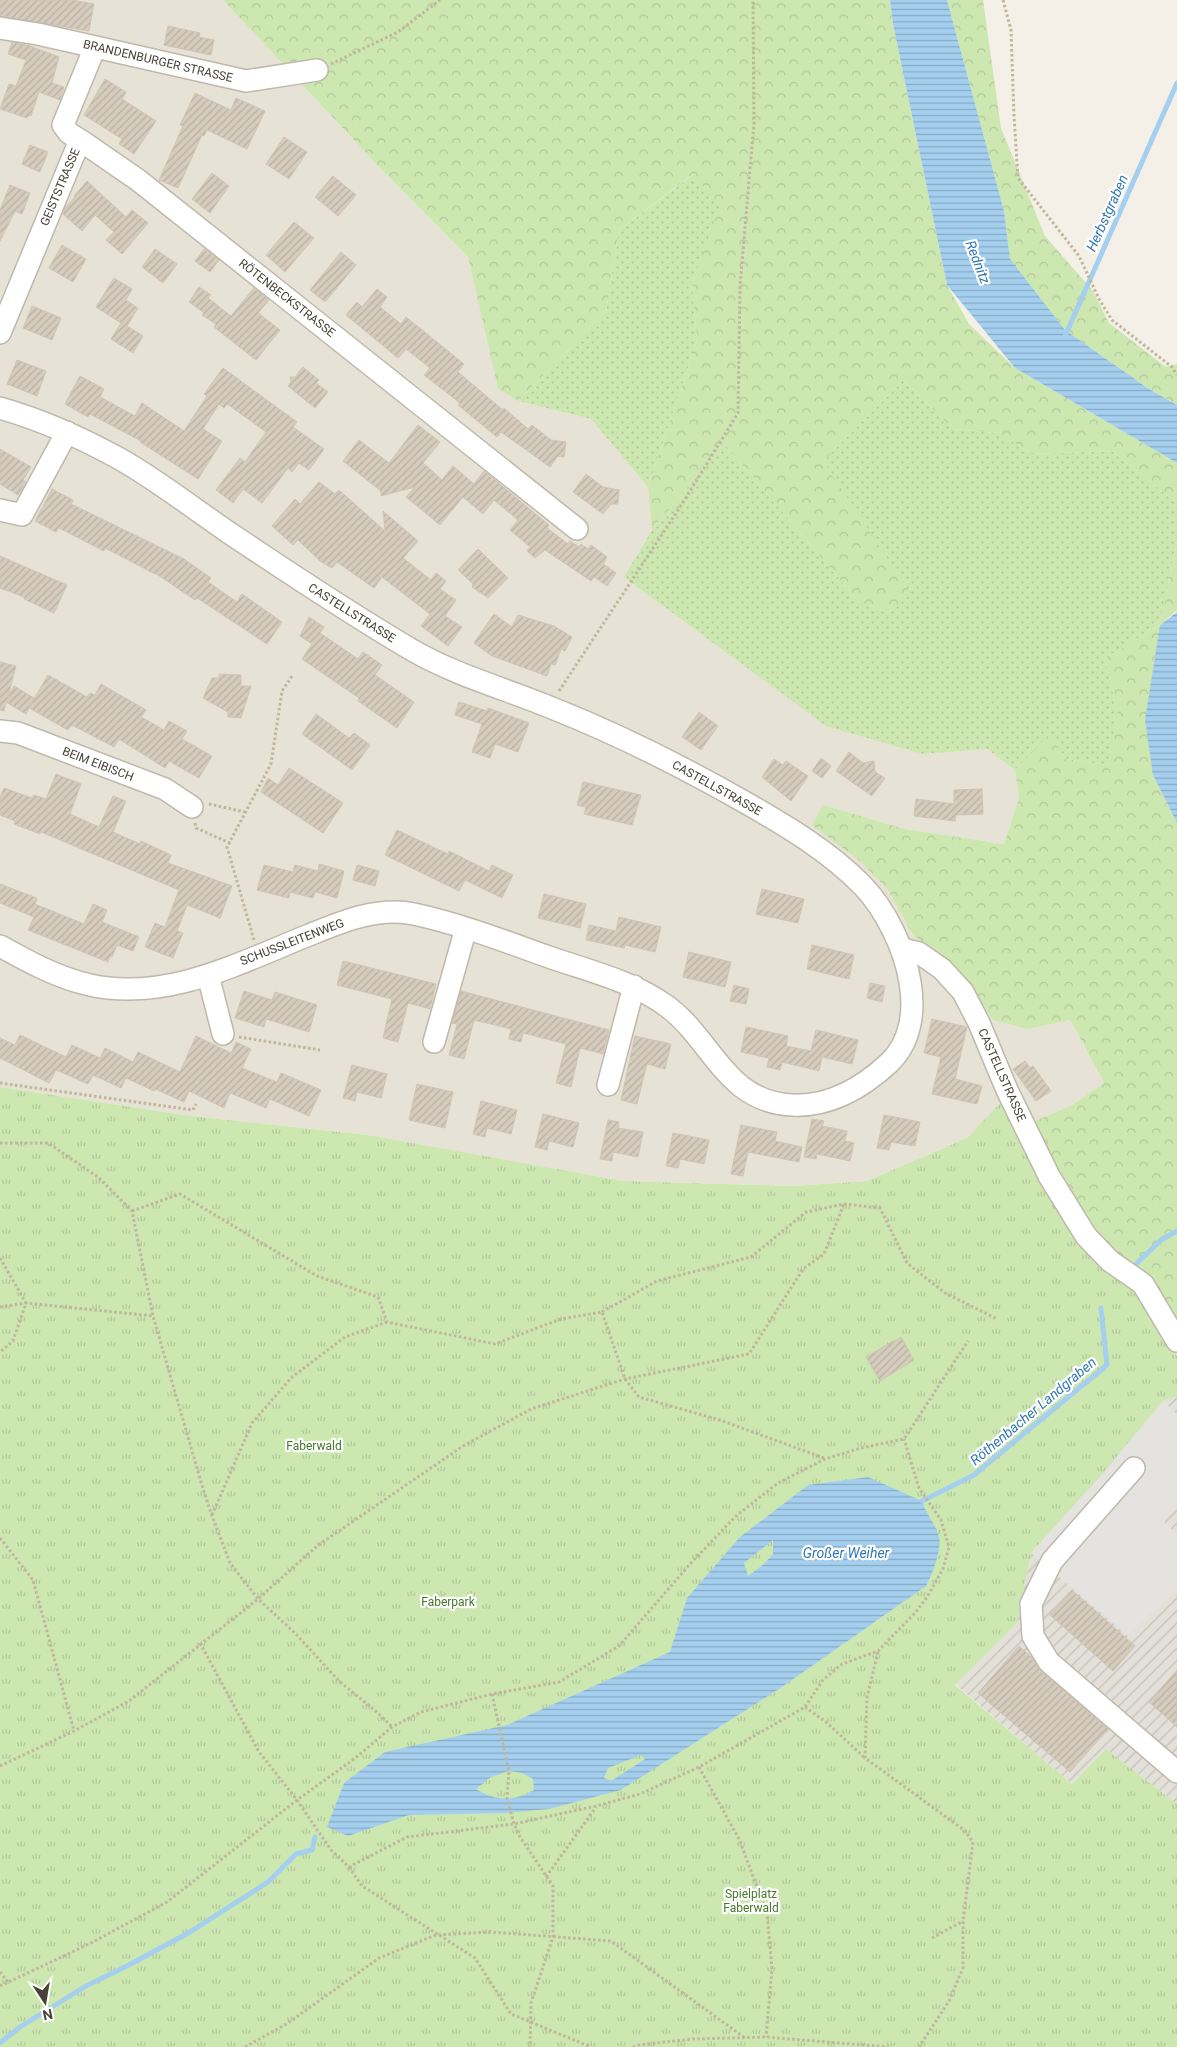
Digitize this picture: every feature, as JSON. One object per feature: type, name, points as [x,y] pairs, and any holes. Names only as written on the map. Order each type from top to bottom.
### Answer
[{"type":"street","name":"BRANDENBURGER STRASSE","points":[[0,28],[95,46],[246,81],[317,70]]},
{"type":"street","name":"GEISTSTRASSE","points":[[0,333],[80,140],[69,133],[63,125],[95,46]]},
{"type":"street","name":"RÖTENBECKSTRASSE","points":[[80,140],[138,180],[577,529]]},
{"type":"street","name":"CASTELLSTRASSE","points":[[0,408],[28,416],[67,432],[124,461],[343,609],[423,657],[611,732],[705,780],[794,832],[833,860],[866,888],[878,905],[902,949],[919,953],[935,963],[964,992],[1007,1090],[1045,1167],[1081,1228],[1110,1262],[1143,1284],[1177,1341]]},
{"type":"street","points":[[0,510],[22,515],[67,432]]},
{"type":"street","name":"BEIM EIBISCH","points":[[0,731],[18,733],[165,789],[192,807]]},
{"type":"street","name":"SCHUSSLEITENWEG","points":[[0,946],[40,968],[90,986],[147,989],[173,986],[208,975],[341,922],[378,913],[406,912],[466,928],[634,986],[670,1009],[689,1028],[717,1064],[748,1092],[768,1101],[782,1104],[815,1105],[844,1096],[884,1068],[899,1053],[909,1030],[912,1011],[908,970],[902,949]]},
{"type":"street","points":[[434,1042],[466,928]]},
{"type":"street","points":[[208,975],[223,1034]]},
{"type":"street","points":[[608,1085],[634,986]]},
{"type":"street","points":[[1134,1468],[1052,1560],[1031,1604],[1033,1636],[1049,1662],[1177,1772]]},
{"type":"path","points":[[317,70],[398,32],[440,0]]},
{"type":"path","points":[[550,707],[682,504],[738,413],[740,286],[754,123],[753,0]]},
{"type":"path","points":[[1003,0],[1011,30],[1018,178],[1079,256],[1112,320],[1172,367],[1177,375]]},
{"type":"path","points":[[259,955],[228,847],[271,764],[282,691],[292,676]]},
{"type":"path","points":[[230,843],[196,828],[192,807],[211,803],[245,812]]},
{"type":"path","points":[[223,1034],[320,1050]]},
{"type":"path","points":[[0,1083],[193,1110],[196,1104]]},
{"type":"path","points":[[0,1143],[48,1143],[98,1177],[132,1211],[153,1316],[212,1516],[230,1563],[258,1599],[295,1633],[339,1682],[378,1713],[392,1727]]},
{"type":"path","points":[[132,1211],[180,1194],[317,1276],[378,1297],[387,1322]]},
{"type":"path","points":[[0,1766],[74,1731],[129,1701],[258,1599],[317,1546],[463,1446],[531,1409],[625,1379],[749,1354],[803,1269],[824,1254],[844,1204]]},
{"type":"path","points":[[212,1516],[252,1423],[292,1377],[345,1337],[387,1322],[495,1344],[561,1319],[602,1312],[657,1281],[751,1257],[806,1212],[844,1204],[880,1208],[908,1263],[945,1293],[997,1318]]},
{"type":"path","points":[[0,1258],[26,1303],[13,1341],[0,1352]]},
{"type":"path","points":[[0,1307],[26,1303],[153,1316]]},
{"type":"path","points":[[602,1312],[625,1379],[639,1397],[720,1420],[824,1459]]},
{"type":"path","points":[[0,1986],[91,1943],[167,1902],[297,1800],[354,1759],[392,1727],[421,1712],[492,1694],[558,1682],[619,1646],[690,1564],[736,1516],[778,1482],[824,1459],[861,1448],[904,1439],[968,1341]]},
{"type":"path","points":[[349,1867],[407,1837],[514,1824],[640,1794],[699,1767],[804,1707],[822,1680],[842,1664],[878,1651],[915,1613],[927,1597],[943,1569],[949,1547],[941,1520],[918,1488],[904,1439]]},
{"type":"path","points":[[0,1538],[33,1580],[74,1731]]},
{"type":"path","points":[[200,1644],[259,1752],[297,1800],[331,1850],[349,1867],[362,1886],[436,1935],[475,1958],[511,2014],[591,2047]]},
{"type":"path","points":[[865,1758],[867,1697],[878,1651]]},
{"type":"path","points":[[492,1694],[509,1771],[507,1798],[514,1824],[520,1837],[552,1886],[553,1937],[531,2003],[530,2047]]},
{"type":"path","points":[[804,1707],[826,1722],[865,1758],[964,1830],[974,1842],[963,1921],[963,1968],[949,2001],[919,2047]]},
{"type":"path","points":[[699,1767],[739,1839],[767,1913],[772,1969],[766,2037]]},
{"type":"path","points":[[546,1877],[596,1806]]},
{"type":"path","points":[[932,1938],[963,1921]]},
{"type":"path","points":[[245,2047],[288,2023],[379,1958],[436,1935],[491,1932],[611,1941],[745,2038]]},
{"type":"path","points":[[0,1972],[8,1982]]},
{"type":"path","points":[[633,2047],[693,2040],[766,2037],[888,2047]]},
{"type":"shaded area","points":[[0,0],[223,0],[382,170],[468,257],[498,389],[518,401],[591,419],[648,487],[652,530],[624,577],[923,754],[987,749],[1015,770],[1019,798],[1004,844],[905,829],[823,805],[813,825],[860,861],[888,890],[913,935],[960,973],[993,1020],[1027,1029],[1069,1019],[1104,1083],[1072,1105],[1028,1124],[1003,1100],[967,1138],[867,1181],[793,1186],[623,1181],[368,1135],[191,1116],[0,1087],[0,418],[54,435],[109,462],[353,623],[550,696],[433,650],[354,606],[120,448],[0,406]]},
{"type":"shaded area","points":[[1177,1396],[1177,1804],[1106,1749],[1072,1784],[955,1684],[1017,1623],[1031,1553],[1163,1401]]},
{"type":"shaded area","points":[[1163,1401],[1177,1414],[1177,1508],[1163,1520],[1177,1535],[1177,1589],[1128,1636],[1031,1553],[1104,1472]]},
{"type":"green space","points":[[223,0],[890,0],[893,24],[947,285],[969,324],[1015,368],[1177,463],[1177,503],[1112,451],[1032,454],[999,433],[953,429],[903,380],[823,461],[911,594],[889,613],[859,602],[724,443],[652,530],[648,487],[697,341],[692,282],[720,206],[693,174],[619,230],[606,311],[518,401],[498,389],[468,257],[382,170]]},
{"type":"green space","points":[[947,0],[983,0],[1001,128],[1045,236],[1093,291],[1109,323],[1166,367],[1177,364],[1177,405],[1149,389],[1065,330],[1031,298],[1010,259],[1004,211]]},
{"type":"green space","points":[[694,174],[721,206],[692,282],[697,341],[648,487],[591,419],[518,401],[606,311],[619,230]]},
{"type":"green space","points":[[903,380],[953,429],[999,433],[1032,454],[1112,451],[1177,503],[1177,541],[1160,625],[1105,658],[1118,715],[1108,765],[1066,759],[1049,736],[1015,770],[987,749],[923,754],[826,726],[624,577],[652,530],[724,443],[859,602],[889,613],[910,594],[823,461]]},
{"type":"green space","points":[[1177,541],[1177,610],[1160,625]]},
{"type":"green space","points":[[1160,625],[1153,775],[1177,823],[1177,1326],[1112,1257],[1084,1221],[1028,1124],[1072,1105],[1104,1083],[1070,1020],[1027,1029],[993,1020],[960,973],[913,935],[888,890],[860,861],[812,825],[823,805],[905,829],[1004,844],[1019,798],[1015,770],[1049,735],[1066,759],[1108,765],[1118,715],[1105,658]]},
{"type":"green space","name":"Faberpark","points":[[0,1087],[191,1116],[368,1135],[623,1181],[793,1186],[867,1181],[967,1138],[1003,1100],[1047,1181],[1139,1289],[1177,1356],[1177,1396],[1163,1401],[1104,1472],[1031,1553],[1017,1623],[955,1685],[1072,1784],[1106,1749],[1177,1804],[1177,2047],[0,2047]]},
{"type":"water","name":"Rednitz","points":[[890,0],[947,0],[1004,211],[1010,259],[1065,330],[1149,389],[1177,405],[1177,463],[1015,368],[947,285],[893,24]]},
{"type":"water","points":[[1177,612],[1177,823],[1153,775],[1145,720],[1160,625]]},
{"type":"water","name":"Großer Weiher","points":[[868,1477],[922,1501],[938,1533],[940,1542],[936,1562],[926,1586],[779,1689],[621,1790],[549,1809],[505,1813],[409,1815],[348,1836],[327,1827],[344,1783],[385,1752],[507,1725],[670,1652],[687,1598],[740,1537],[808,1485]],"holes":[[[773,1540],[773,1554],[764,1564],[748,1576],[744,1563]],[[641,1755],[645,1759],[611,1781],[604,1778],[608,1768]],[[509,1771],[522,1773],[533,1779],[534,1790],[519,1797],[498,1798],[476,1789],[491,1777]]]},
{"type":"building","points":[[0,0],[72,0],[94,4],[89,31],[0,16]]},
{"type":"building","points":[[168,26],[200,33],[199,37],[214,40],[211,55],[164,45]]},
{"type":"building","points":[[12,42],[30,46],[59,57],[52,83],[64,87],[60,100],[39,92],[31,116],[29,115],[27,118],[0,109],[9,84],[16,86],[26,60],[8,54]]},
{"type":"building","points":[[105,79],[126,92],[122,99],[156,121],[134,154],[119,144],[122,139],[84,115]]},
{"type":"building","points":[[195,93],[231,110],[236,98],[265,111],[247,149],[207,130],[204,136],[202,135],[178,188],[159,180],[183,126],[180,125]]},
{"type":"building","points":[[284,137],[307,152],[289,179],[266,164]]},
{"type":"building","points":[[30,145],[48,152],[40,172],[22,164]]},
{"type":"building","points":[[212,173],[229,186],[210,213],[192,199]]},
{"type":"building","points":[[333,176],[356,195],[338,216],[315,197]]},
{"type":"building","points":[[87,181],[126,217],[132,210],[148,223],[122,254],[106,240],[114,232],[95,215],[82,231],[63,214],[65,208]]},
{"type":"building","points":[[10,185],[30,193],[22,214],[15,211],[0,241],[0,210]]},
{"type":"building","points":[[294,222],[314,238],[285,272],[266,255]]},
{"type":"building","points":[[62,245],[86,259],[73,282],[49,268]]},
{"type":"building","points":[[155,249],[177,264],[163,283],[142,267]]},
{"type":"building","points":[[204,249],[219,260],[210,272],[195,261]]},
{"type":"building","points":[[341,252],[356,265],[325,302],[310,290]]},
{"type":"building","points":[[114,278],[132,289],[126,300],[138,308],[127,326],[143,336],[133,353],[111,339],[121,323],[96,307]]},
{"type":"building","points":[[199,287],[211,295],[208,298],[231,316],[254,288],[269,300],[258,313],[280,330],[256,360],[214,327],[216,324],[202,315],[204,313],[189,302]]},
{"type":"building","points":[[377,289],[387,297],[380,307],[401,324],[406,317],[464,364],[458,372],[503,410],[504,408],[528,429],[532,425],[551,440],[566,442],[564,457],[558,456],[550,467],[501,432],[497,437],[458,405],[460,403],[424,375],[430,368],[406,349],[398,358],[346,315],[357,302],[362,307]]},
{"type":"building","points":[[32,306],[61,318],[52,340],[23,328]]},
{"type":"building","points":[[17,360],[46,371],[37,396],[7,384]]},
{"type":"building","points":[[303,367],[319,380],[316,383],[328,392],[315,408],[288,386],[291,382],[290,377],[295,377]]},
{"type":"building","points":[[223,368],[297,422],[293,427],[324,449],[309,470],[299,463],[292,472],[288,468],[262,503],[243,489],[233,503],[216,490],[240,458],[245,462],[266,432],[227,404],[224,408],[219,404],[203,429],[222,441],[198,479],[141,441],[90,414],[88,417],[65,404],[80,376],[104,389],[100,397],[135,416],[142,403],[184,431],[207,396],[204,394]]},
{"type":"building","points":[[418,425],[440,442],[423,463],[442,480],[453,466],[474,484],[484,471],[549,525],[547,528],[568,544],[570,541],[579,547],[581,544],[588,549],[591,545],[607,557],[603,564],[616,573],[607,586],[594,577],[591,581],[545,550],[535,558],[527,551],[530,547],[510,530],[518,520],[494,500],[483,514],[463,497],[440,525],[406,497],[415,487],[381,496],[381,491],[343,461],[359,440],[389,463]]},
{"type":"building","points":[[0,449],[31,467],[23,480],[26,482],[18,495],[0,484]]},
{"type":"building","points":[[586,474],[603,487],[619,490],[618,504],[611,504],[603,514],[573,492]]},
{"type":"building","points":[[319,482],[335,494],[339,490],[385,531],[383,511],[418,541],[403,558],[431,580],[436,573],[446,581],[440,589],[456,600],[445,616],[462,627],[448,646],[421,626],[430,614],[382,577],[374,588],[337,562],[332,568],[320,561],[298,540],[293,545],[272,526],[295,499],[300,504]]},
{"type":"building","points":[[52,489],[73,500],[71,504],[184,559],[211,578],[208,582],[237,602],[242,594],[282,622],[267,644],[155,573],[105,548],[104,551],[59,528],[56,532],[35,521]]},
{"type":"building","points":[[478,549],[508,578],[488,598],[472,587],[473,584],[458,570]]},
{"type":"building","points":[[0,556],[67,585],[54,613],[24,599],[24,597],[0,588]]},
{"type":"building","points":[[494,614],[512,627],[518,615],[554,626],[572,637],[565,651],[561,649],[555,665],[551,664],[547,676],[492,656],[474,643]]},
{"type":"building","points":[[309,617],[324,627],[320,633],[358,659],[363,652],[382,665],[375,675],[414,702],[397,728],[358,701],[359,698],[302,659],[312,644],[300,636]]},
{"type":"building","points":[[0,662],[16,666],[8,697],[14,686],[34,698],[30,706],[48,675],[87,697],[90,693],[95,695],[101,684],[146,710],[141,717],[164,730],[169,721],[187,731],[182,739],[212,756],[199,778],[169,761],[165,768],[119,739],[114,747],[72,725],[68,730],[29,708],[26,714],[6,702],[4,711],[0,710]]},
{"type":"building","points":[[219,674],[241,675],[241,686],[251,686],[241,718],[228,717],[228,712],[203,698],[212,678],[219,678]]},
{"type":"building","points":[[459,702],[487,711],[488,708],[529,723],[518,752],[495,744],[490,758],[472,752],[482,724],[455,715]]},
{"type":"building","points":[[699,712],[718,726],[701,750],[682,737]]},
{"type":"building","points":[[316,714],[349,738],[354,733],[370,745],[352,770],[302,734]]},
{"type":"building","points":[[849,752],[863,763],[874,761],[875,772],[885,778],[872,796],[836,771]]},
{"type":"building","points":[[821,758],[831,766],[822,778],[812,771]]},
{"type":"building","points":[[774,759],[783,765],[786,761],[808,776],[791,801],[762,777]]},
{"type":"building","points":[[289,768],[343,803],[323,833],[261,792],[268,778],[278,785]]},
{"type":"building","points":[[56,774],[81,784],[70,814],[99,827],[113,796],[126,801],[113,832],[140,844],[141,841],[171,855],[168,863],[232,886],[220,918],[187,905],[177,931],[183,933],[173,958],[145,947],[155,923],[165,927],[179,890],[41,832],[40,834],[14,824],[15,821],[0,815],[0,797],[4,788],[32,798],[34,795],[46,799]]},
{"type":"building","points":[[583,782],[641,795],[632,825],[584,814],[586,807],[577,805]]},
{"type":"building","points":[[982,789],[983,814],[956,815],[955,821],[914,816],[916,799],[954,804],[954,790]]},
{"type":"building","points":[[397,830],[448,854],[449,851],[489,871],[492,865],[513,875],[502,898],[465,880],[459,891],[385,855]]},
{"type":"building","points":[[319,864],[344,871],[337,898],[315,892],[313,898],[290,892],[289,898],[257,890],[264,865],[293,872],[295,865],[318,871]]},
{"type":"building","points":[[357,865],[379,871],[375,886],[353,880]]},
{"type":"building","points":[[0,884],[37,898],[35,904],[84,924],[93,904],[107,910],[102,922],[139,937],[133,951],[117,945],[108,962],[28,930],[34,917],[0,903]]},
{"type":"building","points":[[762,889],[804,899],[798,923],[756,914]]},
{"type":"building","points":[[544,894],[586,904],[580,928],[538,918]]},
{"type":"building","points":[[619,917],[661,927],[655,952],[625,945],[624,948],[586,940],[589,925],[616,931]]},
{"type":"building","points":[[812,945],[854,955],[849,979],[807,969]]},
{"type":"building","points":[[689,952],[731,962],[725,987],[683,977]]},
{"type":"building","points":[[343,961],[436,984],[430,1009],[408,1003],[398,1042],[383,1038],[392,999],[337,985]]},
{"type":"building","points":[[870,983],[885,986],[882,1002],[867,998]]},
{"type":"building","points":[[734,985],[749,989],[746,1004],[730,1001]]},
{"type":"building","points":[[244,991],[272,1000],[275,992],[317,1005],[309,1032],[266,1019],[264,1027],[235,1018]]},
{"type":"building","points":[[461,991],[609,1030],[603,1054],[580,1048],[571,1087],[556,1083],[566,1044],[523,1033],[521,1042],[509,1039],[511,1029],[474,1020],[464,1059],[449,1055],[457,1024],[452,1023]]},
{"type":"building","points":[[932,1019],[967,1027],[955,1079],[982,1086],[977,1104],[932,1094],[941,1057],[924,1053]]},
{"type":"building","points":[[746,1027],[788,1036],[786,1046],[811,1051],[816,1030],[858,1040],[852,1064],[822,1057],[819,1071],[782,1062],[780,1070],[767,1067],[769,1058],[741,1052]]},
{"type":"building","points":[[20,1035],[66,1057],[72,1045],[100,1058],[105,1048],[133,1062],[138,1052],[180,1072],[196,1036],[231,1053],[236,1042],[251,1049],[242,1068],[277,1082],[281,1073],[321,1090],[309,1116],[270,1099],[266,1108],[230,1093],[224,1108],[189,1091],[184,1102],[126,1078],[121,1088],[93,1075],[88,1084],[56,1070],[49,1083],[0,1058],[0,1038],[15,1045]]},
{"type":"building","points":[[635,1036],[671,1044],[665,1069],[647,1064],[637,1104],[621,1100]]},
{"type":"building","points":[[1025,1061],[1030,1068],[1033,1066],[1051,1091],[1036,1101],[1013,1069]]},
{"type":"building","points":[[352,1065],[387,1074],[381,1098],[357,1092],[355,1101],[343,1098]]},
{"type":"building","points":[[417,1084],[453,1092],[445,1128],[409,1120]]},
{"type":"building","points":[[481,1101],[517,1110],[511,1134],[487,1128],[485,1137],[473,1134]]},
{"type":"building","points":[[543,1114],[579,1123],[573,1147],[549,1141],[547,1150],[535,1147]]},
{"type":"building","points":[[884,1115],[920,1122],[915,1146],[891,1142],[889,1150],[877,1148]]},
{"type":"building","points":[[812,1119],[824,1121],[822,1126],[847,1131],[845,1141],[854,1143],[850,1161],[817,1154],[816,1159],[804,1157]]},
{"type":"building","points":[[608,1120],[619,1122],[618,1128],[643,1132],[638,1157],[613,1152],[612,1161],[600,1159]]},
{"type":"building","points":[[741,1125],[777,1132],[775,1141],[802,1147],[799,1162],[748,1152],[743,1176],[731,1174]]},
{"type":"building","points":[[673,1133],[709,1140],[704,1164],[680,1159],[678,1168],[666,1166]]},
{"type":"building","points":[[901,1337],[914,1360],[880,1381],[866,1357]]},
{"type":"building","points":[[1072,1590],[1135,1646],[1113,1671],[1050,1615]]},
{"type":"building","points":[[1019,1646],[1031,1657],[1041,1671],[1108,1729],[1070,1772],[978,1693]]},
{"type":"building","points":[[1177,1670],[1177,1727],[1149,1702]]},
{"type":"waterway","name":"Herbstgraben","points":[[1065,336],[1177,83]]},
{"type":"waterway","name":"Röthenbacher Landgraben","points":[[1136,1264],[1161,1240],[1177,1231]]},
{"type":"waterway","name":"Röthenbacher Landgraben","points":[[922,1501],[974,1475],[1107,1365],[1101,1308]]},
{"type":"waterway","name":"Röthenbacher Landgraben","points":[[0,2043],[20,2027],[86,1986],[190,1932],[268,1882],[296,1854],[312,1850],[315,1837]]},
{"type":"park label","name":"Faberwald","points":[[314,1446]]},
{"type":"park label","name":"Spielplatz Faberwald","points":[[751,1901]]}]
